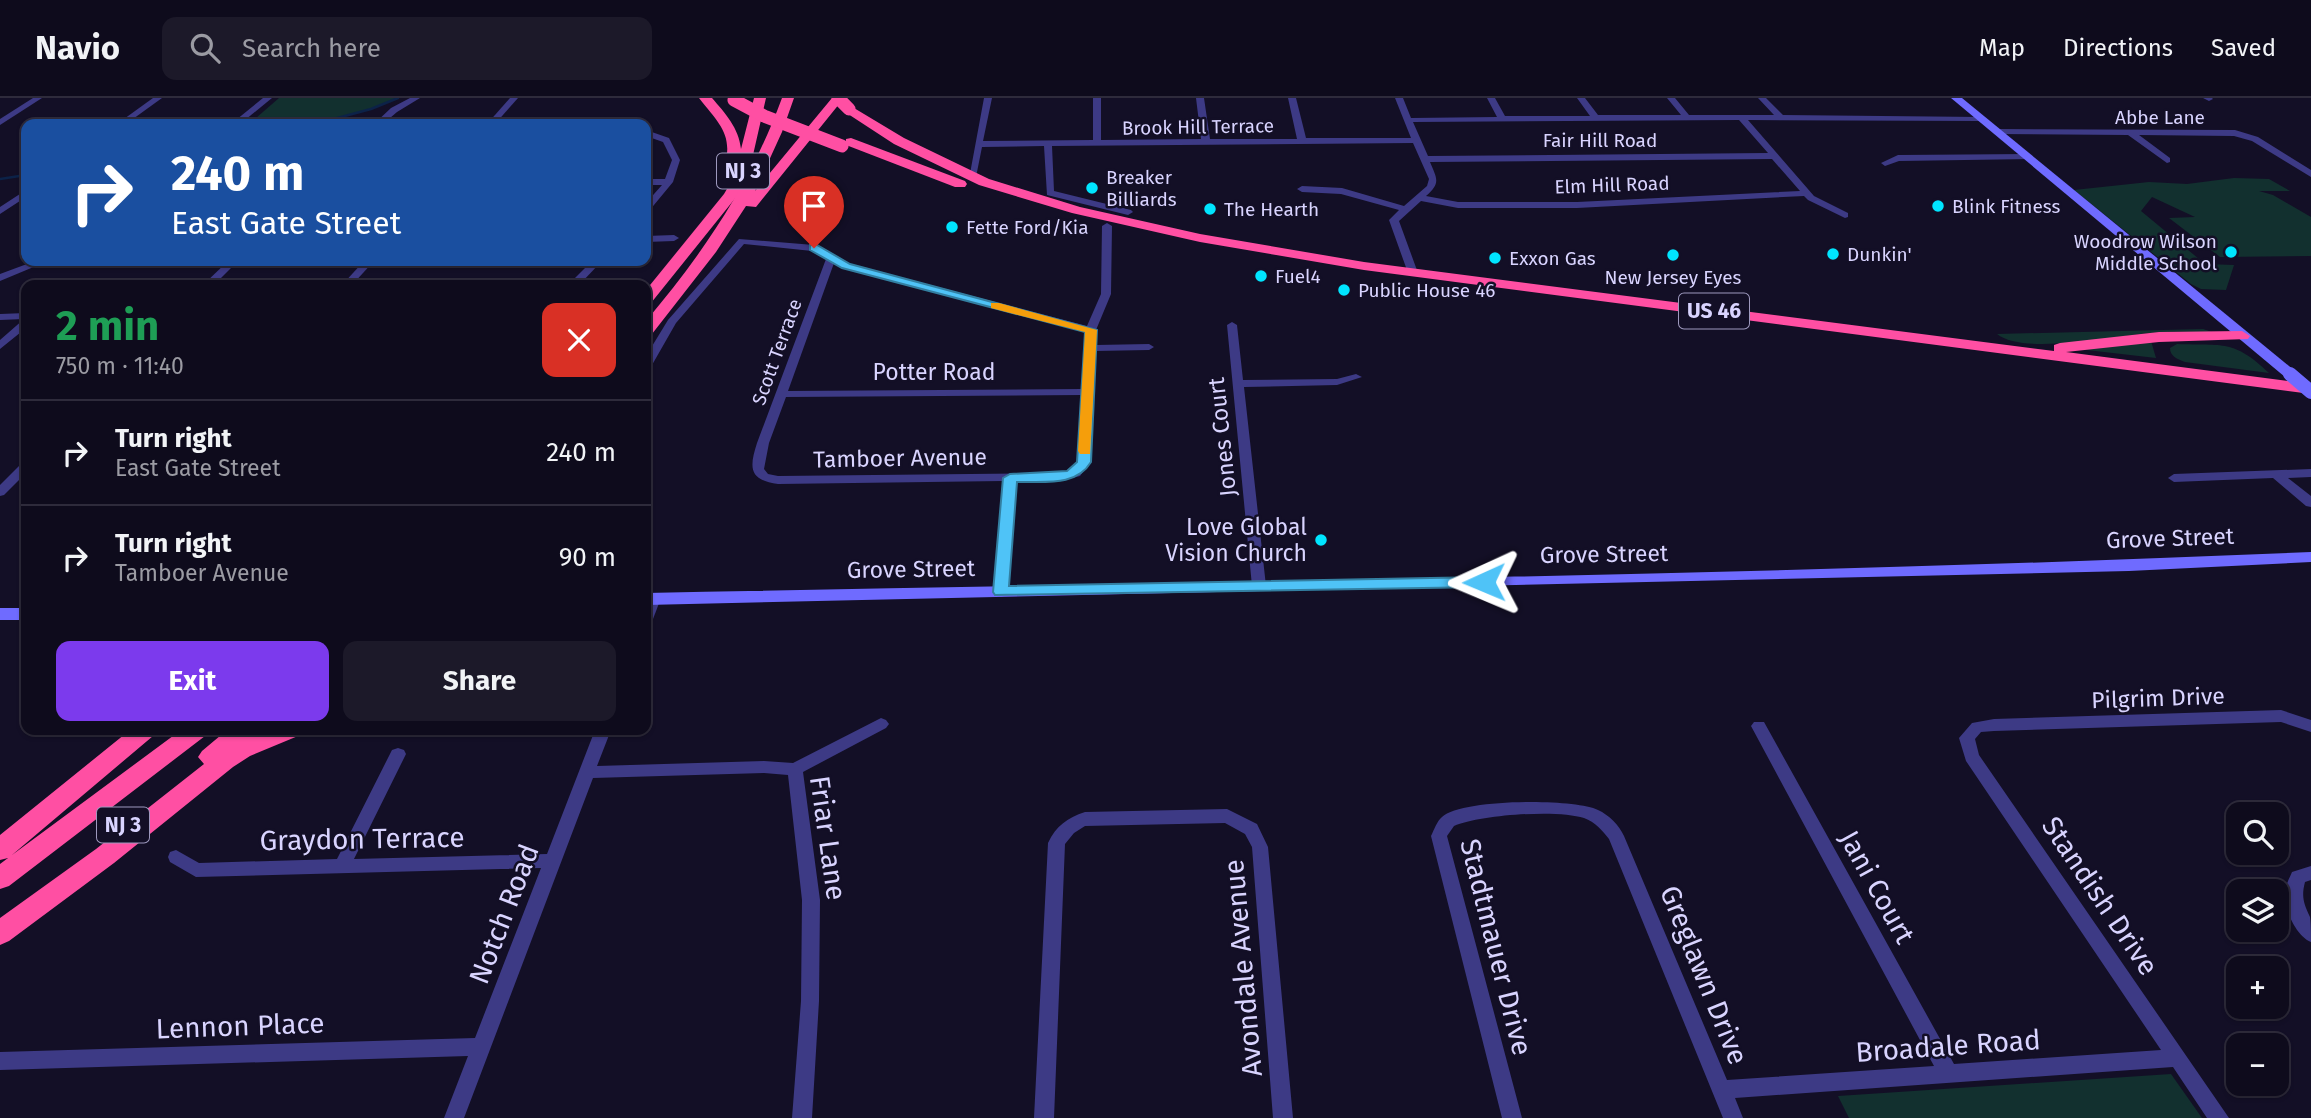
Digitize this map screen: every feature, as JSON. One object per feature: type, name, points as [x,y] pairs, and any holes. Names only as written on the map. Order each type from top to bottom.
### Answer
[{"type":"highway","points":[[701,233],[701,222],[727,179],[735,158],[736,141],[705,98]]},
{"type":"highway","points":[[760,98],[795,120],[847,144]]},
{"type":"highway","name":"NJ 3","points":[[651,294],[701,233],[741,177],[760,98]]},
{"type":"highway","name":"NJ 3","points":[[651,325],[727,228],[762,168],[788,98]]},
{"type":"highway","points":[[727,228],[775,177],[838,98]]},
{"type":"highway","name":"US 46","points":[[838,98],[849,110],[892,137],[972,177],[1036,199],[1200,238],[1413,273],[2311,390]]},
{"type":"highway","points":[[733,99],[789,127],[847,144]]},
{"type":"highway","name":"US 46","points":[[847,144],[906,168],[1107,226],[1231,253],[1365,276],[2311,400]]},
{"type":"highway","points":[[2208,336],[2162,344],[2161,353],[2183,367],[2235,379]]},
{"type":"highway","points":[[2002,348],[2050,348],[2159,337],[2242,336]]},
{"type":"highway","points":[[0,850],[139,735]]},
{"type":"highway","name":"NJ 3","points":[[0,878],[190,735]]},
{"type":"highway","name":"NJ 3","points":[[0,918],[237,735]]},
{"type":"highway","points":[[0,933],[105,856],[225,761],[242,750],[278,735]]},
{"type":"street","points":[[0,123],[38,98]]},
{"type":"street","points":[[128,119],[158,98]]},
{"type":"street","points":[[241,119],[268,98]]},
{"type":"street","points":[[384,119],[416,98]]},
{"type":"street","points":[[495,119],[514,98]]},
{"type":"street","points":[[972,177],[988,98]]},
{"type":"street","points":[[1097,98],[1097,143]]},
{"type":"street","points":[[1200,98],[1206,142]]},
{"type":"street","points":[[1292,98],[1302,141]]},
{"type":"street","points":[[1399,98],[1426,159],[1433,183],[1394,220],[1413,273]]},
{"type":"street","points":[[1491,98],[1502,119]]},
{"type":"street","points":[[1581,98],[1596,118]]},
{"type":"street","points":[[1671,98],[1687,117]]},
{"type":"street","points":[[1762,98],[1782,119]]},
{"type":"street","points":[[1956,98],[2242,336],[2311,390]]},
{"type":"street","points":[[1409,120],[1687,117],[1981,119]]},
{"type":"street","points":[[1742,119],[1807,193],[1821,205],[1845,215]]},
{"type":"street","name":"Abbe Lane","points":[[1998,132],[2235,134],[2255,139],[2311,174]]},
{"type":"street","points":[[2129,132],[2167,160]]},
{"type":"street","points":[[651,135],[666,140],[676,160],[669,182],[651,203]]},
{"type":"street","name":"Brook Hill Terrace","points":[[979,144],[1417,140]]},
{"type":"street","points":[[1048,144],[1050,193],[1128,212]]},
{"type":"street","name":"Fair Hill Road","points":[[1426,159],[1774,156]]},
{"type":"street","points":[[1885,163],[1898,158],[2028,157]]},
{"type":"street","points":[[2300,167],[2311,166]]},
{"type":"street","points":[[651,182],[669,182]]},
{"type":"street","points":[[1302,189],[1342,191],[1405,209]]},
{"type":"street","name":"Elm Hill Road","points":[[1419,198],[1458,205],[1577,205],[1807,193]]},
{"type":"street","points":[[0,211],[21,196]]},
{"type":"street","points":[[1087,393],[1091,330],[1106,294],[1107,226]]},
{"type":"street","points":[[651,239],[674,238]]},
{"type":"street","points":[[651,357],[672,322],[742,241],[814,248],[846,266],[1091,330]]},
{"type":"street","name":"Scott Terrace","points":[[758,459],[831,258]]},
{"type":"street","points":[[0,278],[30,266]]},
{"type":"street","points":[[213,280],[228,266]]},
{"type":"street","points":[[352,280],[364,266]]},
{"type":"street","points":[[578,280],[592,266]]},
{"type":"street","points":[[0,317],[21,316]]},
{"type":"street","name":"Jones Court","points":[[1232,325],[1259,586]]},
{"type":"street","points":[[0,346],[21,327]]},
{"type":"street","points":[[1089,348],[1149,347]]},
{"type":"street","points":[[1238,384],[1337,382],[1356,377]]},
{"type":"street","name":"Potter Road","points":[[781,394],[1087,393]]},
{"type":"street","name":"Tamboer Avenue","points":[[758,459],[756,470],[763,478],[771,480],[1070,476],[1083,466],[1087,393]]},
{"type":"street","points":[[0,492],[21,471]]},
{"type":"street","points":[[2174,478],[2311,473]]},
{"type":"street","points":[[2276,474],[2311,503]]},
{"type":"street","points":[[1001,592],[1010,478]]},
{"type":"street","name":"Grove Street","points":[[651,599],[1918,570],[2311,556]]},
{"type":"street","points":[[0,614],[21,614]]},
{"type":"street","name":"Pilgrim Drive","points":[[2006,725],[2281,716],[2311,726]]},
{"type":"street","points":[[795,769],[881,724]]},
{"type":"street","name":"Standish Drive","points":[[2006,725],[1978,727],[1970,733],[1967,742],[1972,757],[2219,1118]]},
{"type":"street","name":"Jani Court","points":[[1759,726],[1949,1074]]},
{"type":"street","name":"Notch Road","points":[[453,1118],[601,735]]},
{"type":"street","points":[[343,865],[398,754]]},
{"type":"street","name":"Friar Lane","points":[[587,772],[764,767],[795,769],[811,900],[810,1001],[802,1118]]},
{"type":"street","name":"Stadtmauer Drive","points":[[1512,1118],[1439,836],[1442,827],[1457,815],[1468,813],[1582,811],[1602,820],[1610,828],[1623,853]]},
{"type":"street","name":"Avondale Avenue","points":[[1044,1118],[1056,843],[1061,834],[1077,821],[1085,819],[1227,816],[1251,829],[1260,847],[1283,1118]]},
{"type":"street","name":"Greglawn Drive","points":[[1623,853],[1733,1118]]},
{"type":"street","name":"Graydon Terrace","points":[[176,857],[196,870],[553,861]]},
{"type":"street","points":[[2311,873],[2298,877],[2293,888],[2293,901],[2298,915],[2311,934]]},
{"type":"street","name":"Lennon Place","points":[[0,1061],[481,1047]]},
{"type":"street","name":"Broadale Road","points":[[1721,1090],[2178,1058]]},
{"type":"green space","points":[[279,98],[398,98],[334,119],[255,119]]},
{"type":"green space","points":[[2234,178],[2269,179],[2290,191],[2259,191],[2273,195],[2311,217],[2311,256],[2220,257],[2169,218],[2195,217],[2152,197],[2141,211],[2205,264],[2234,265],[2226,290],[2201,289],[2191,284],[2074,190],[2149,182],[2187,184]]},
{"type":"green space","points":[[2203,329],[2212,332],[2160,332],[2049,344],[2010,340],[1997,334]]},
{"type":"green space","points":[[2151,341],[2156,358],[2078,349]]},
{"type":"green space","points":[[2177,344],[2227,346],[2246,354],[2269,373],[2185,362],[2171,354],[2170,348]]},
{"type":"green space","points":[[2171,1074],[2202,1118],[1849,1118],[1838,1096]]},
{"type":"waterway","points":[[334,119],[398,98]]},
{"type":"waterway","points":[[0,179],[21,176]]},
{"type":"slow traffic","points":[[995,305],[1091,330],[1085,451]]},
{"type":"place","name":"Breaker Billiards","points":[[1092,188]]},
{"type":"place","name":"Blink Fitness","points":[[1938,206]]},
{"type":"place","name":"The Hearth","points":[[1210,209]]},
{"type":"place","name":"Fette Ford/Kia","points":[[952,227]]},
{"type":"place","name":"Woodrow Wilson Middle School","points":[[2231,252]]},
{"type":"place","name":"Dunkin'","points":[[1833,254]]},
{"type":"place","name":"New Jersey Eyes","points":[[1673,255]]},
{"type":"place","name":"Exxon Gas","points":[[1495,258]]},
{"type":"place","name":"Fuel4","points":[[1261,276]]},
{"type":"place","name":"Public House 46","points":[[1344,290]]},
{"type":"place","name":"Love Global Vision Church","points":[[1321,540]]},
{"type":"route","points":[[814,248],[846,266],[1091,330],[1083,466],[1070,476],[1010,478],[1001,592],[1484,582]]}]
